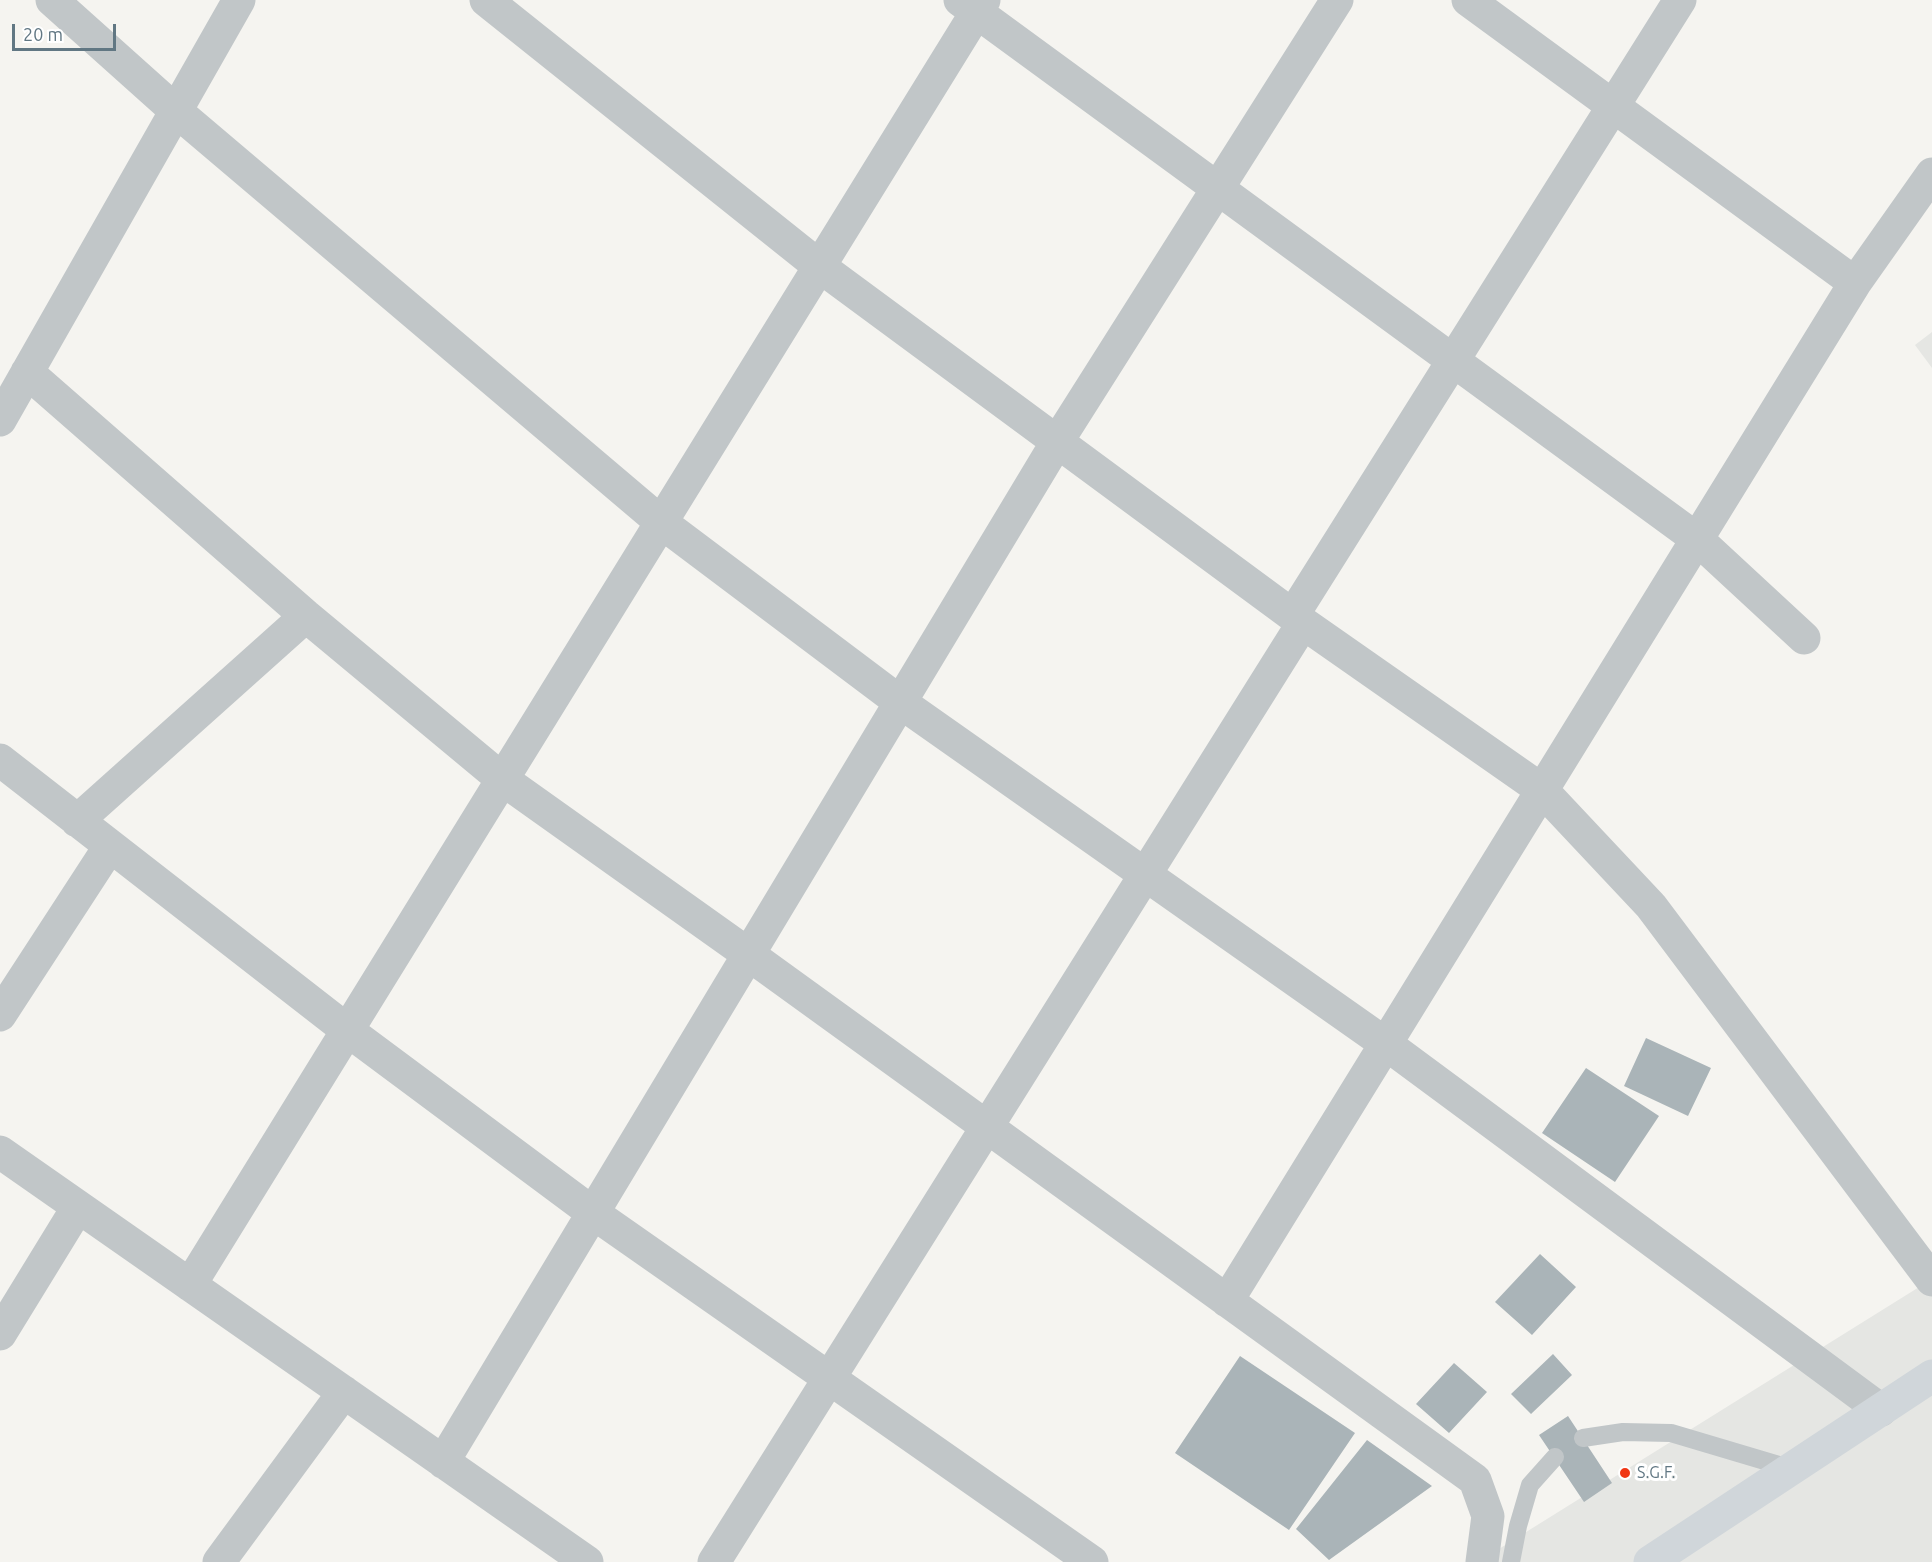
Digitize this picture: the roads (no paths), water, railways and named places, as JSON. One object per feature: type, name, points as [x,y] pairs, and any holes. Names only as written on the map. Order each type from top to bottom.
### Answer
[{"type":"highway","points":[[1650,1562],[1932,1376]]},
{"type":"street","points":[[52,0],[176,111],[662,523],[900,702],[1386,1044],[1881,1410]]},
{"type":"street","points":[[0,420],[239,0]]},
{"type":"street","points":[[486,0],[819,266],[1298,619],[1542,790],[1651,906],[1932,1280]]},
{"type":"street","points":[[443,1462],[1057,442],[1337,0]]},
{"type":"street","points":[[1468,0],[1855,283]]},
{"type":"street","points":[[714,1562],[1145,873],[1453,360],[1680,0]]},
{"type":"street","points":[[190,1285],[662,523],[819,266],[973,4],[1218,188],[1698,538],[1804,638]]},
{"type":"street","points":[[1227,1301],[1855,283],[1932,174]]},
{"type":"street","points":[[27,372],[306,616],[502,778],[1475,1480],[1488,1516],[1482,1562]]},
{"type":"street","points":[[77,821],[306,616]]},
{"type":"street","points":[[0,760],[347,1030],[593,1213],[1092,1562]]},
{"type":"street","points":[[0,1015],[110,846]]},
{"type":"street","points":[[0,1152],[587,1562]]},
{"type":"street","points":[[0,1334],[78,1207]]},
{"type":"street","points":[[219,1562],[345,1392]]},
{"type":"lane","points":[[1583,1438],[1623,1432],[1671,1433],[1792,1469]]},
{"type":"lane","points":[[1511,1562],[1530,1485],[1554,1457]]},
{"type":"place","name":"S.G.F.","points":[[1625,1473]]}]
